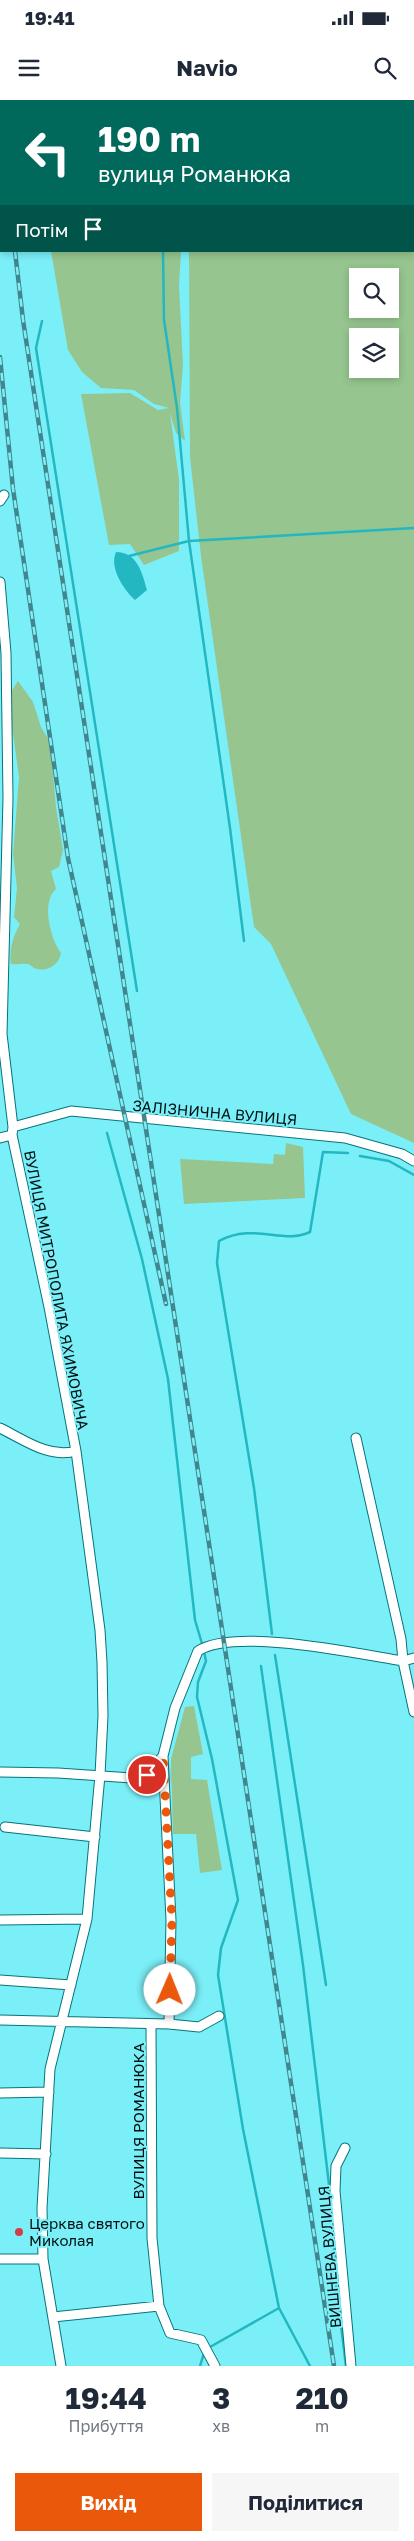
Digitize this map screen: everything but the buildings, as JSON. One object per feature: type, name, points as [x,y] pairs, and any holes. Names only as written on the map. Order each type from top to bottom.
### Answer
[{"type":"street","points":[[0,582],[4,766],[2,1034],[12,1131]]},
{"type":"street","name":"ЗАЛІЗНИЧНА ВУЛИЦЯ","points":[[0,1138],[12,1131],[71,1111],[345,1138],[402,1154],[414,1161]]},
{"type":"street","name":"ВУЛИЦЯ МИТРОПОЛИТА ЯХИМОВИЧА","points":[[12,1131],[50,1307],[76,1451],[100,1630],[103,1716],[100,1775],[87,1919],[71,1986],[60,2021],[50,2068],[42,2208],[43,2259],[61,2366]]},
{"type":"street","name":"ВУЛИЦЯ МИТРОПОЛИТА ЯХИМОВИЧА","points":[[0,1428],[46,1451],[66,1454],[76,1451]]},
{"type":"street","points":[[356,1438],[401,1639],[403,1661],[414,1712]]},
{"type":"street","points":[[169,2024],[172,1920],[163,1756],[175,1708],[202,1648],[227,1642],[315,1647],[403,1661],[414,1658]]},
{"type":"street","points":[[0,1772],[100,1775],[132,1778],[147,1775],[163,1756]]},
{"type":"street","points":[[5,1827],[94,1837]]},
{"type":"street","points":[[0,1920],[87,1919]]},
{"type":"street","points":[[0,1980],[71,1986]]},
{"type":"street","name":"ВУЛИЦЯ РОМАНЮКА","points":[[0,2020],[169,2024],[199,2027],[219,2016]]},
{"type":"street","name":"ВУЛИЦЯ РОМАНЮКА","points":[[151,2025],[152,2238],[159,2306],[170,2334],[201,2340],[215,2366]]},
{"type":"street","points":[[0,2092],[49,2092]]},
{"type":"street","name":"ВИШНЕВА ВУЛИЦЯ","points":[[345,2148],[336,2166],[335,2191],[351,2366]]},
{"type":"street","points":[[0,2153],[46,2154]]},
{"type":"street","points":[[0,2259],[43,2259]]},
{"type":"street","points":[[54,2318],[159,2306]]},
{"type":"green space","points":[[51,252],[181,252],[179,286],[183,365],[180,403],[185,441],[176,433],[170,413],[179,480],[179,551],[144,565],[130,544],[109,545],[81,394],[130,393],[158,410],[169,408],[154,404],[134,390],[101,388],[82,372],[68,350]]},
{"type":"green space","points":[[189,252],[414,252],[414,1143],[351,1114],[271,944],[254,927],[201,556],[190,457]]},
{"type":"green space","points":[[18,681],[33,702],[41,727],[50,742],[56,807],[63,850],[59,867],[51,871],[56,889],[51,895],[48,911],[53,938],[61,953],[58,961],[48,969],[34,968],[28,964],[11,964],[12,943],[20,924],[14,917],[17,888],[13,854],[19,777],[12,726],[11,692]]},
{"type":"green space","points":[[286,1143],[303,1147],[305,1198],[184,1204],[180,1159],[273,1164],[274,1154],[285,1155]]},
{"type":"green space","points":[[194,1706],[203,1754],[191,1757],[191,1779],[207,1780],[222,1870],[200,1873],[196,1834],[173,1834],[171,1759],[185,1707]]},
{"type":"water","points":[[116,552],[129,555],[141,570],[147,590],[135,600],[118,578],[114,564]]},
{"type":"waterway","points":[[163,252],[164,320],[177,408],[189,541],[230,828],[244,941]]},
{"type":"waterway","points":[[42,321],[36,348],[137,991]]},
{"type":"waterway","points":[[129,556],[189,541],[414,528]]},
{"type":"waterway","points":[[107,1133],[142,1259],[168,1379],[195,1620],[203,1647]]},
{"type":"waterway","points":[[272,1634],[254,1488],[217,1263],[219,1241],[244,1233],[289,1236],[310,1232],[323,1152],[348,1153]]},
{"type":"waterway","points":[[360,1156],[389,1161],[414,1175]]},
{"type":"waterway","points":[[204,1652],[206,1661],[198,1682],[197,1697],[212,1759],[238,1900],[221,1948],[218,1975],[243,2129],[279,2308],[310,2366]]},
{"type":"waterway","points":[[275,1655],[326,1985]]},
{"type":"waterway","points":[[261,1666],[303,1965],[334,2227],[334,2269],[346,2366]]},
{"type":"waterway","points":[[210,2347],[279,2308]]},
{"type":"waterway","points":[[200,2366],[204,2353]]},
{"type":"railway","points":[[15,252],[23,320],[334,2366]]},
{"type":"railway","points":[[0,357],[13,489],[68,858],[166,1304]]},
{"type":"place","name":"Церква святого Миколая","points":[[19,2232]]},
{"type":"route","points":[[147,1775],[163,1756],[172,1920],[170,1990]]}]
